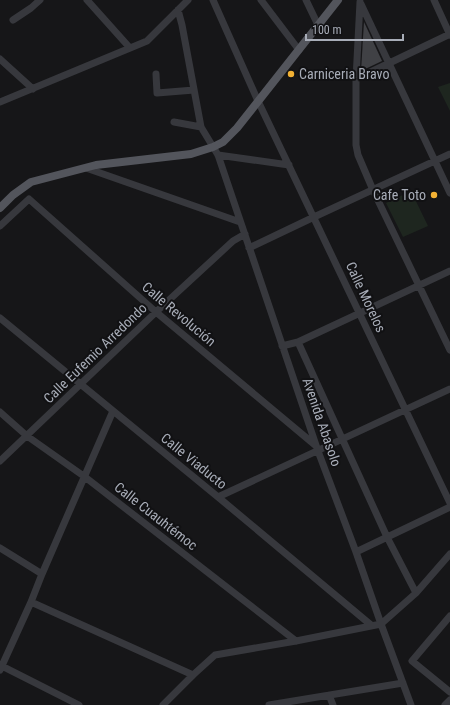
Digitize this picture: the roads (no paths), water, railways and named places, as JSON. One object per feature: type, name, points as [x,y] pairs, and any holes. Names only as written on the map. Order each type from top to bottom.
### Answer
[{"type":"main road","points":[[0,208],[13,195],[31,182],[96,165],[191,154],[223,142],[237,128],[338,0]]},
{"type":"street","points":[[13,20],[40,0]]},
{"type":"street","points":[[87,0],[130,48]]},
{"type":"street","points":[[0,102],[147,41],[188,0]]},
{"type":"street","name":"Calle Morelos","points":[[213,0],[258,101],[450,503]]},
{"type":"street","points":[[261,0],[299,50]]},
{"type":"street","points":[[306,0],[318,25]]},
{"type":"street","points":[[356,78],[450,34],[434,0]]},
{"type":"street","points":[[359,1],[450,193]]},
{"type":"street","points":[[359,1],[356,78],[356,144],[358,155],[418,286],[450,350]]},
{"type":"street","points":[[174,122],[201,127],[178,10]]},
{"type":"street","points":[[0,59],[33,88]]},
{"type":"street","points":[[156,74],[157,93],[194,90]]},
{"type":"street","name":"Avenida Abasolo","points":[[201,127],[218,155],[316,448],[356,552],[411,705]]},
{"type":"street","points":[[249,248],[450,154]]},
{"type":"street","points":[[218,155],[289,165]]},
{"type":"street","points":[[86,168],[240,222]]},
{"type":"street","name":"Calle Revolución","points":[[0,226],[29,199],[156,312],[316,448]]},
{"type":"street","name":"Calle Eufemio Arredondo","points":[[0,461],[156,312],[233,241],[245,234]]},
{"type":"street","points":[[282,346],[298,342],[450,271]]},
{"type":"street","name":"Calle Viaducto","points":[[0,318],[371,625]]},
{"type":"street","points":[[298,342],[387,537],[416,593]]},
{"type":"street","points":[[218,497],[316,448],[342,439],[450,389]]},
{"type":"street","points":[[77,705],[1,667],[31,602],[113,411]]},
{"type":"street","name":"Calle Cuauhtémoc","points":[[0,412],[27,436],[85,477],[296,641]]},
{"type":"street","points":[[356,552],[450,507]]},
{"type":"street","points":[[0,548],[42,574]]},
{"type":"street","points":[[163,705],[215,655],[381,624],[416,593],[450,554]]},
{"type":"street","points":[[31,602],[193,675]]},
{"type":"street","points":[[414,659],[450,616]]},
{"type":"street","points":[[414,659],[450,687]]},
{"type":"street","points":[[414,659],[450,692]]},
{"type":"street","points":[[271,705],[403,683]]},
{"type":"street","points":[[329,695],[333,705]]},
{"type":"street","points":[[445,705],[450,700]]},
{"type":"place","name":"Carniceria Bravo","points":[[291,74]]},
{"type":"place","name":"Cafe Toto","points":[[434,195]]}]
